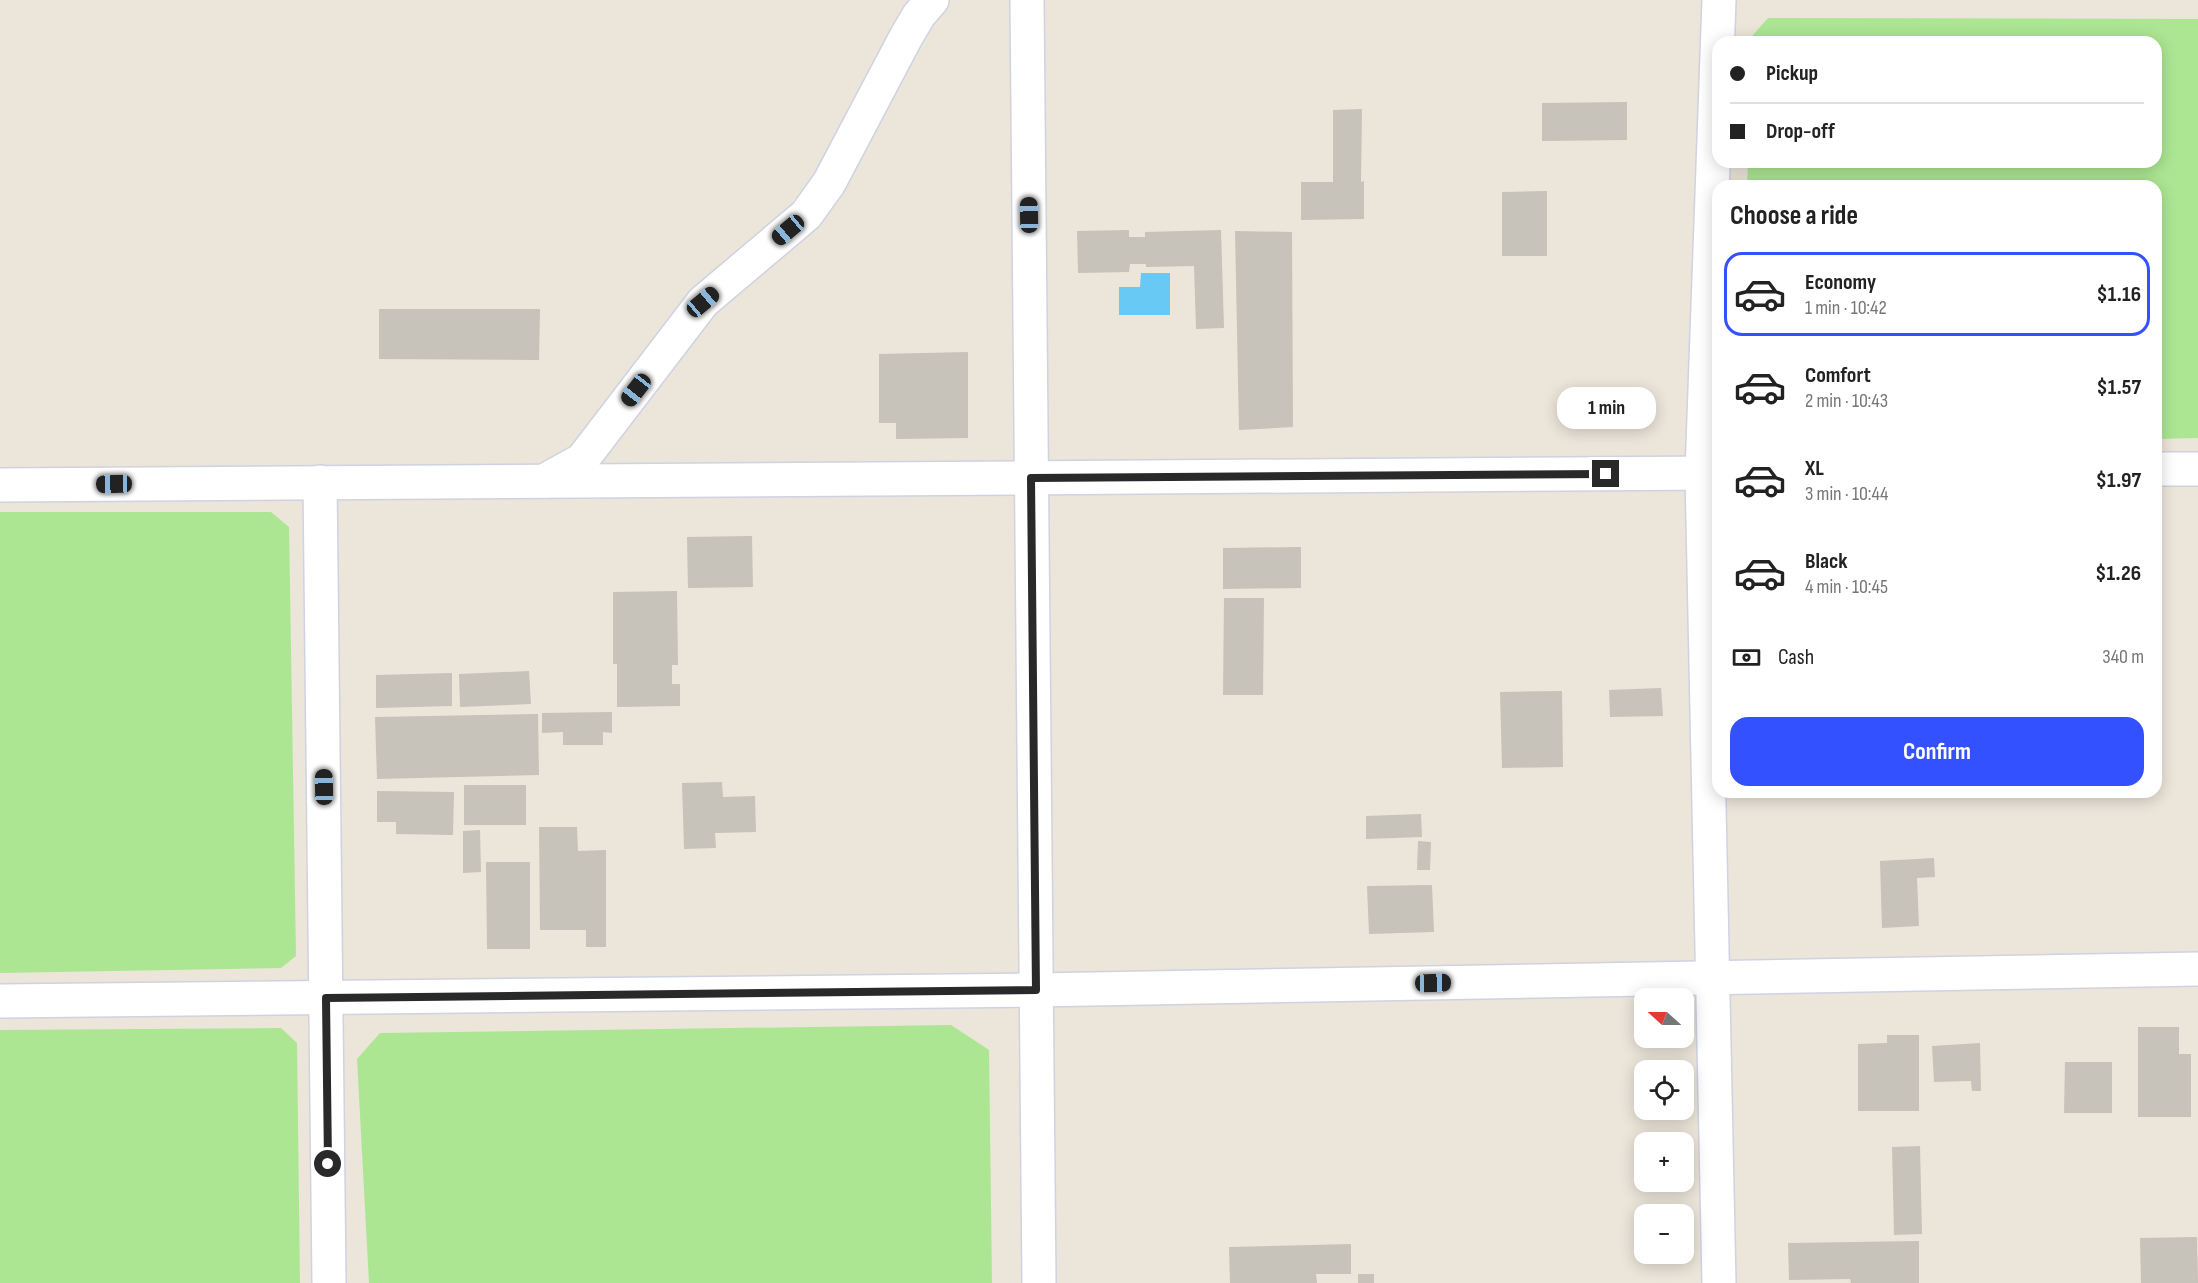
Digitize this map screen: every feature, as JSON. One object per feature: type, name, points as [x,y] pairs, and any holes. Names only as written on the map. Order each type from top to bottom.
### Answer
[{"type":"street","points":[[543,482],[582,460],[703,302],[806,215],[830,183],[906,37],[919,15],[932,0]]},
{"type":"street","points":[[1027,0],[1039,1283]]},
{"type":"street","points":[[1718,36],[1719,0]]},
{"type":"street","points":[[1712,368],[1710,473],[1713,978],[1719,1283]]},
{"type":"street","points":[[2162,469],[2198,469]]},
{"type":"street","points":[[0,485],[1710,473]]},
{"type":"street","points":[[320,482],[329,1283]]},
{"type":"street","points":[[0,1001],[1036,990],[2198,969]]},
{"type":"green space","points":[[1768,18],[2198,19],[2198,438],[2162,439],[2162,180],[1747,180],[1748,168],[2162,168],[2162,36],[1752,36]]},
{"type":"green space","points":[[0,512],[271,512],[289,527],[296,956],[281,968],[0,973]]},
{"type":"green space","points":[[951,1025],[989,1050],[992,1283],[369,1283],[357,1059],[380,1033]]},
{"type":"green space","points":[[281,1028],[297,1043],[300,1283],[0,1283],[0,1030]]},
{"type":"water","points":[[1141,273],[1170,273],[1170,315],[1119,315],[1119,287],[1140,287]]},
{"type":"building","points":[[1627,102],[1627,140],[1542,141],[1542,103]]},
{"type":"building","points":[[1362,109],[1361,182],[1364,181],[1364,219],[1301,220],[1301,182],[1333,182],[1333,110]]},
{"type":"building","points":[[1547,191],[1547,256],[1502,256],[1502,192]]},
{"type":"building","points":[[1129,230],[1129,237],[1145,237],[1145,232],[1221,230],[1224,328],[1196,329],[1194,266],[1146,267],[1146,264],[1130,264],[1129,272],[1078,273],[1077,231]]},
{"type":"building","points":[[1235,231],[1292,232],[1293,427],[1239,430]]},
{"type":"building","points":[[379,309],[540,309],[539,360],[379,359]]},
{"type":"building","points":[[968,352],[968,438],[896,439],[896,423],[879,423],[879,354]]},
{"type":"building","points":[[752,536],[753,587],[688,588],[687,537]]},
{"type":"building","points":[[1301,547],[1301,588],[1223,589],[1223,548]]},
{"type":"building","points":[[677,591],[678,665],[672,665],[672,684],[680,684],[680,706],[617,707],[617,664],[613,664],[613,592]]},
{"type":"building","points":[[1224,598],[1264,598],[1263,695],[1223,695]]},
{"type":"building","points":[[529,671],[531,704],[460,707],[459,674]]},
{"type":"building","points":[[452,673],[452,706],[376,708],[376,675]]},
{"type":"building","points":[[1661,688],[1663,716],[1610,717],[1609,690]]},
{"type":"building","points":[[1562,691],[1563,767],[1502,768],[1500,692]]},
{"type":"building","points":[[612,712],[612,733],[603,732],[603,745],[563,745],[563,732],[542,733],[542,713]]},
{"type":"building","points":[[538,714],[539,775],[377,779],[375,717]]},
{"type":"building","points":[[722,782],[723,797],[755,796],[756,832],[715,833],[716,848],[684,849],[682,783]]},
{"type":"building","points":[[464,785],[526,785],[526,825],[464,825]]},
{"type":"building","points":[[377,791],[454,792],[453,835],[396,834],[396,822],[377,822]]},
{"type":"building","points":[[1421,814],[1422,837],[1366,839],[1366,816]]},
{"type":"building","points":[[539,827],[577,827],[578,851],[606,850],[606,947],[586,947],[586,930],[540,930]]},
{"type":"building","points":[[480,830],[481,872],[463,873],[463,831]]},
{"type":"building","points":[[1418,841],[1431,842],[1430,870],[1417,870]]},
{"type":"building","points":[[1934,858],[1935,877],[1917,878],[1919,926],[1882,928],[1880,861]]},
{"type":"building","points":[[486,862],[530,862],[530,949],[487,949]]},
{"type":"building","points":[[1432,885],[1434,932],[1369,934],[1367,886]]},
{"type":"building","points":[[2138,1027],[2179,1027],[2179,1054],[2191,1054],[2191,1117],[2138,1117]]},
{"type":"building","points":[[1887,1035],[1919,1035],[1919,1111],[1858,1111],[1858,1044],[1887,1043]]},
{"type":"building","points":[[1980,1043],[1981,1091],[1972,1091],[1971,1081],[1934,1082],[1932,1046]]},
{"type":"building","points":[[2065,1062],[2112,1062],[2112,1113],[2064,1113]]},
{"type":"building","points":[[1920,1146],[1922,1234],[1894,1235],[1892,1147]]},
{"type":"building","points":[[2197,1237],[2198,1283],[2141,1283],[2140,1238]]},
{"type":"building","points":[[1919,1241],[1919,1283],[1851,1283],[1850,1279],[1789,1280],[1788,1243]]},
{"type":"building","points":[[1351,1244],[1351,1274],[1316,1274],[1317,1283],[1230,1283],[1229,1247]]},
{"type":"building","points":[[1358,1274],[1374,1274],[1374,1283],[1358,1283]]},
{"type":"route","points":[[328,1164],[326,998],[1036,990],[1031,478],[1606,474]]}]
